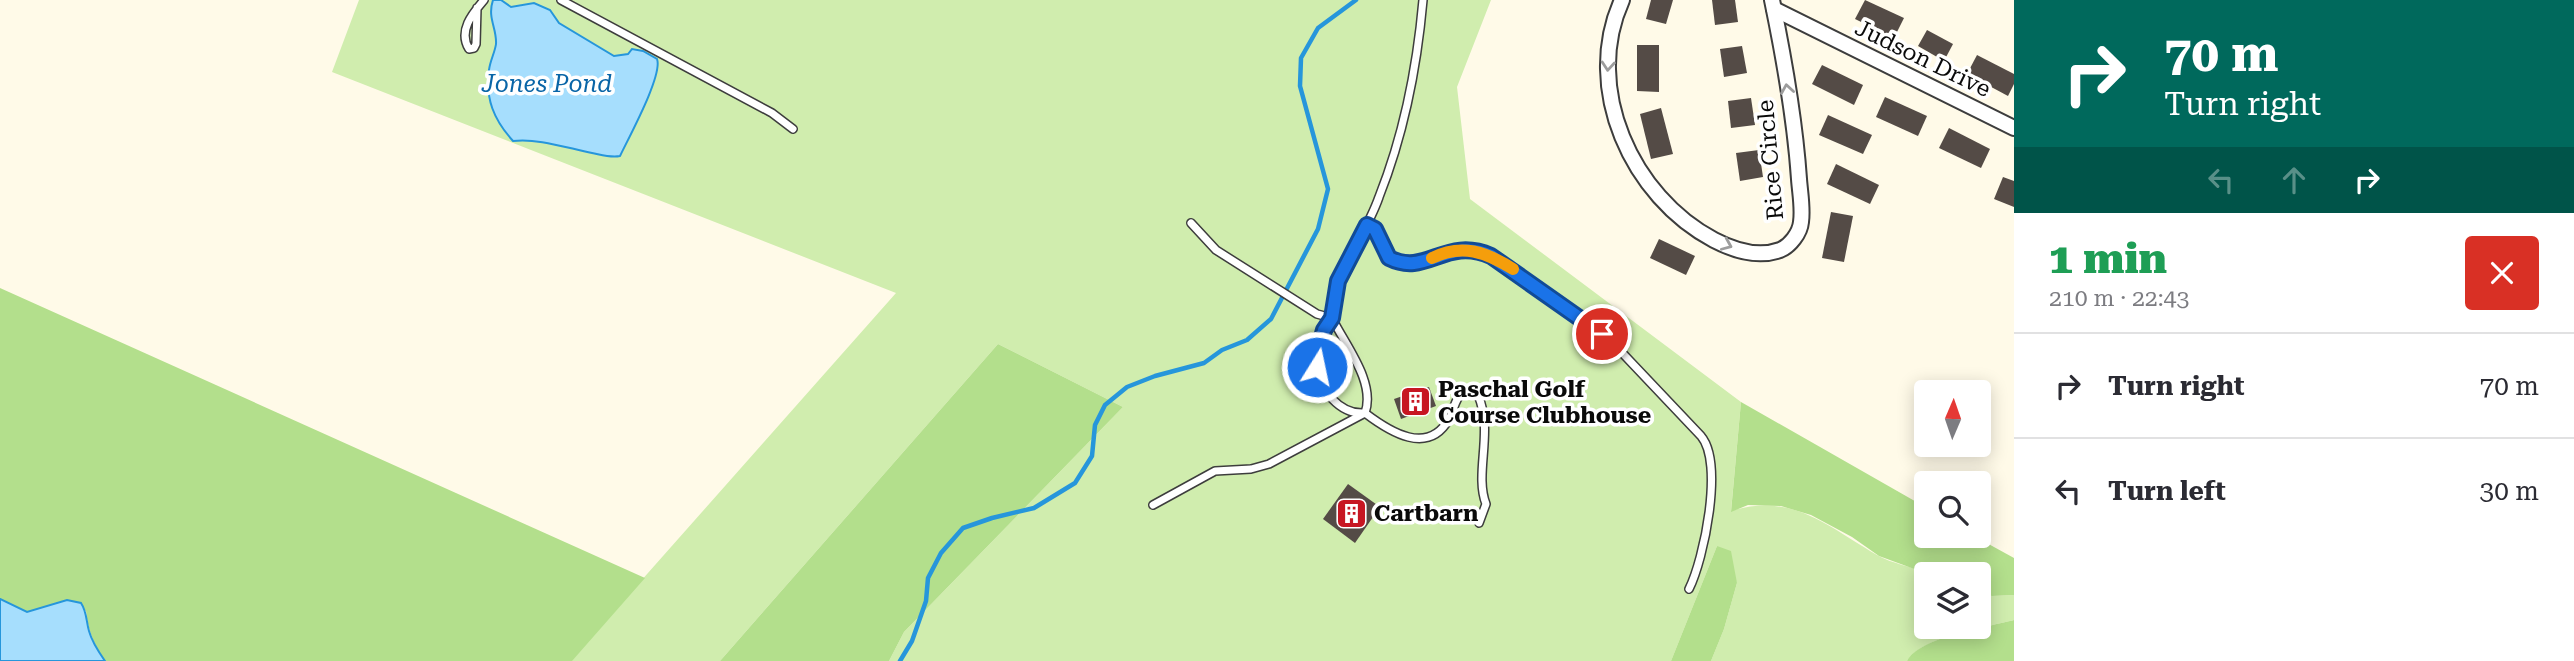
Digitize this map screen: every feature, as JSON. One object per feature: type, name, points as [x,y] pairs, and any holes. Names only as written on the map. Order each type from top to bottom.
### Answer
[{"type":"street","name":"Rice Circle","points":[[1622,0],[1610,47],[1607,78],[1618,126],[1632,160],[1661,199],[1692,228],[1731,249],[1767,255],[1789,246],[1802,224],[1797,157],[1773,4]]},
{"type":"street","name":"Judson Drive","points":[[1773,4],[2014,128]]},
{"type":"lane","points":[[477,8],[476,44],[469,49],[465,41],[466,29],[477,8],[484,0]]},
{"type":"lane","points":[[561,0],[772,113],[793,130]]},
{"type":"lane","points":[[1423,0],[1411,93],[1394,156],[1379,200],[1338,281],[1332,318],[1324,330],[1317,367],[1333,400],[1343,410],[1353,414],[1365,413],[1387,429],[1410,437],[1427,439],[1440,432],[1460,393],[1464,391],[1479,395],[1486,438],[1481,492],[1486,504],[1479,523]]},
{"type":"lane","points":[[1153,505],[1216,471],[1251,469],[1269,464],[1365,413],[1369,401],[1367,386],[1332,318],[1317,313],[1216,250],[1191,223]]},
{"type":"lane","points":[[1367,225],[1375,229],[1389,258],[1403,264],[1422,263],[1449,251],[1462,250],[1480,251],[1501,262],[1610,340],[1701,436],[1709,448],[1710,497],[1703,552],[1689,589]]},
{"type":"green space","points":[[359,0],[1491,0],[1457,87],[1470,199],[1741,402],[1731,511],[1753,506],[1791,509],[1825,523],[1883,558],[1914,569],[1914,639],[1940,639],[1914,653],[1907,661],[1711,661],[1724,629],[1737,583],[1717,546],[1671,661],[889,661],[904,632],[1123,407],[998,344],[720,661],[570,661],[896,293],[332,72]]},
{"type":"green space","points":[[0,288],[645,578],[572,661],[105,661],[92,637],[86,611],[67,600],[27,612],[0,599]]},
{"type":"green space","points":[[998,344],[1123,407],[904,632],[889,661],[720,661]]},
{"type":"green space","points":[[1741,402],[1914,501],[1914,548],[1991,548],[1991,545],[2014,558],[2014,595],[1991,596],[1991,562],[1914,562],[1914,569],[1879,556],[1852,537],[1811,515],[1781,506],[1748,505],[1731,512]]},
{"type":"green space","points":[[1717,546],[1731,551],[1737,583],[1724,629],[1711,661],[1671,661]]},
{"type":"green space","points":[[2014,595],[2014,620],[1991,625],[1991,596]]},
{"type":"green space","points":[[2014,620],[2014,661],[1907,661],[1925,645],[1939,639],[1991,639],[1991,625]]},
{"type":"water","name":"Jones Pond","points":[[493,0],[501,0],[511,7],[534,3],[550,10],[559,23],[614,56],[628,54],[632,49],[643,51],[657,59],[658,67],[650,92],[620,156],[606,156],[542,142],[513,141],[506,133],[492,108],[488,90],[496,44],[491,12]]},
{"type":"water","points":[[0,599],[27,612],[67,600],[81,603],[92,639],[105,661],[0,661]]},
{"type":"building","points":[[1651,0],[1673,0],[1666,24],[1646,19]]},
{"type":"building","points":[[1712,0],[1735,0],[1738,22],[1715,25]]},
{"type":"building","points":[[1865,0],[1904,18],[1894,38],[1855,19]]},
{"type":"building","points":[[1927,30],[1953,44],[1944,61],[1918,46]]},
{"type":"building","points":[[1637,45],[1659,45],[1659,92],[1637,91]]},
{"type":"building","points":[[1742,46],[1747,73],[1724,77],[1720,49]]},
{"type":"building","points":[[1977,55],[2014,74],[2014,84],[2008,96],[1967,74]]},
{"type":"building","points":[[1822,65],[1863,85],[1854,105],[1812,84]]},
{"type":"building","points":[[1885,97],[1927,116],[1918,136],[1876,117]]},
{"type":"building","points":[[1751,98],[1755,125],[1731,128],[1728,101]]},
{"type":"building","points":[[1661,108],[1673,154],[1651,159],[1640,114]]},
{"type":"building","points":[[1828,115],[1872,135],[1863,154],[1819,135]]},
{"type":"building","points":[[1949,128],[1990,149],[1981,168],[1939,148]]},
{"type":"building","points":[[1759,150],[1763,177],[1740,181],[1736,153]]},
{"type":"building","points":[[1836,164],[1879,185],[1870,204],[1827,184]]},
{"type":"building","points":[[2003,177],[2014,181],[2014,207],[1994,199]]},
{"type":"building","points":[[1831,212],[1853,216],[1844,262],[1822,258]]},
{"type":"building","points":[[1659,239],[1695,256],[1686,275],[1650,258]]},
{"type":"building","name":"Paschal Golf Course Clubhouse","points":[[1429,387],[1436,406],[1401,419],[1394,399]]},
{"type":"building","name":"Cartbarn","points":[[1348,484],[1380,507],[1355,543],[1323,519]]},
{"type":"waterway","points":[[900,661],[912,641],[926,601],[928,578],[941,553],[963,528],[1034,508],[1075,483],[1092,456],[1095,425],[1105,405],[1127,387],[1155,376],[1204,363],[1222,350],[1247,340],[1271,319],[1318,229],[1328,189],[1300,86],[1301,58],[1318,28],[1356,0]]},
{"type":"slow traffic","points":[[1432,258],[1449,251],[1480,251],[1513,269]]},
{"type":"place","name":"Paschal Golf Course Clubhouse","points":[[1415,402]]},
{"type":"place","name":"Cartbarn","points":[[1351,513]]},
{"type":"route","points":[[1317,367],[1324,330],[1332,318],[1338,281],[1367,225],[1375,229],[1389,258],[1403,264],[1422,263],[1449,251],[1480,251],[1491,256],[1602,334]]}]
